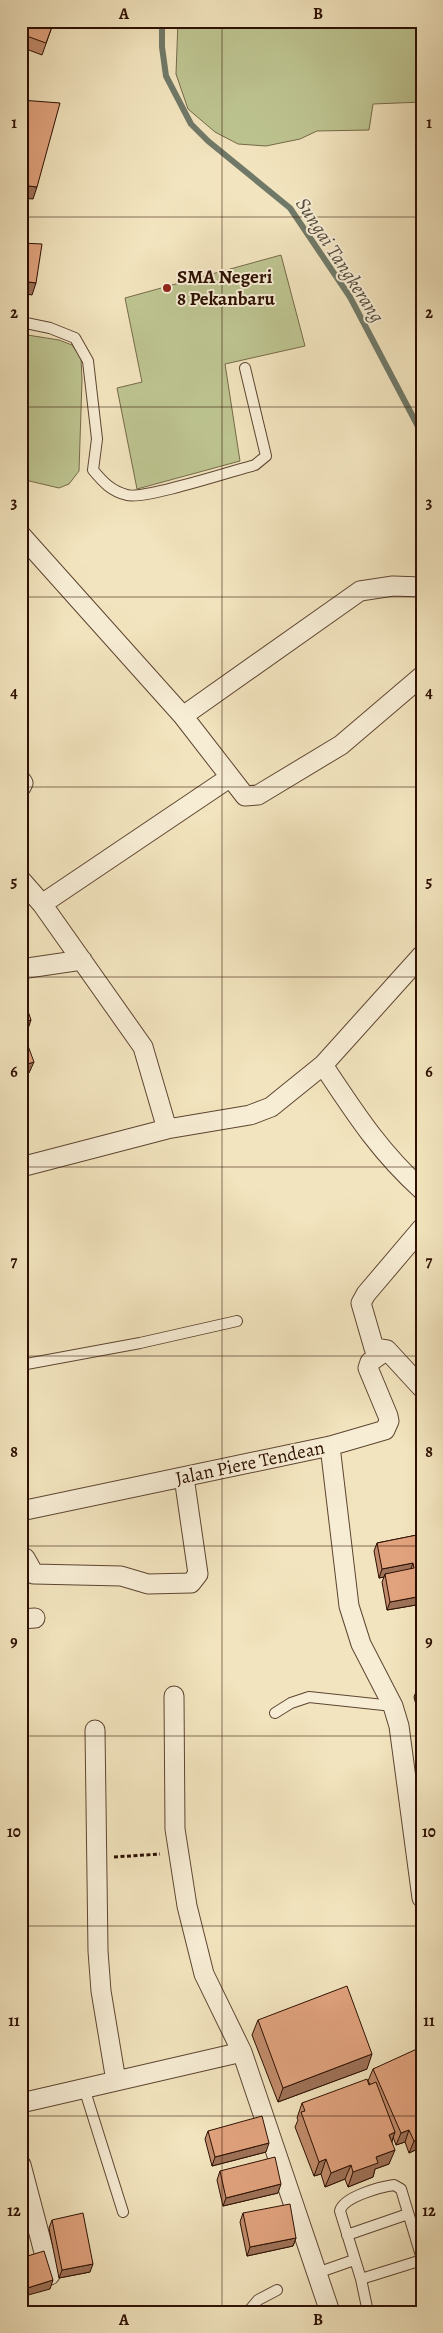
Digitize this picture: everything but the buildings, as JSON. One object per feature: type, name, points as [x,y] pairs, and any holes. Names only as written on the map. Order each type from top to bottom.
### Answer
[{"type":"street","points":[[21,535],[183,716],[245,796],[258,795],[341,745],[422,676]]},
{"type":"street","points":[[183,716],[360,591],[393,586],[422,587]]},
{"type":"street","points":[[42,904],[230,778]]},
{"type":"street","points":[[21,780],[23,783],[21,786]]},
{"type":"street","points":[[21,880],[42,904],[143,1048],[168,1129]]},
{"type":"street","points":[[21,1167],[168,1129],[257,1112],[272,1107],[323,1065],[422,955]]},
{"type":"street","points":[[21,969],[82,960]]},
{"type":"street","points":[[323,1065],[368,1133],[395,1166],[422,1190]]},
{"type":"street","points":[[422,1228],[366,1294],[361,1303],[374,1348],[387,1350],[422,1388]]},
{"type":"street","name":"Jalan Piere Tendean","points":[[21,1511],[330,1446],[381,1432],[387,1426],[388,1416],[368,1368],[370,1362],[387,1350]]},
{"type":"street","points":[[330,1446],[350,1606],[361,1644],[393,1706],[399,1726],[422,1898]]},
{"type":"street","points":[[25,1558],[36,1575],[121,1576],[148,1584],[191,1583],[198,1574],[184,1477]]},
{"type":"street","points":[[174,1696],[175,1829],[187,1906],[204,1974],[242,2052],[330,2312]]},
{"type":"street","points":[[95,1730],[96,1859],[101,1991],[116,2081]]},
{"type":"street","points":[[21,2102],[242,2052]]},
{"type":"street","points":[[21,2165],[52,2280]]},
{"type":"lane","points":[[21,322],[50,328],[75,338],[88,361],[97,439],[93,470],[108,487],[128,496],[154,493],[255,465],[266,456],[245,368]]},
{"type":"lane","points":[[21,1365],[140,1343],[237,1321]]},
{"type":"lane","points":[[274,1713],[291,1703],[308,1698],[393,1706]]},
{"type":"lane","points":[[84,2088],[123,2212]]},
{"type":"lane","points":[[361,2279],[422,2260],[401,2189],[394,2185],[385,2186],[346,2201],[340,2211],[361,2279],[368,2312]]},
{"type":"lane","points":[[347,2235],[408,2214]]},
{"type":"lane","points":[[317,2273],[354,2260]]},
{"type":"lane","points":[[248,2312],[258,2300],[277,2290]]},
{"type":"path","points":[[96,1859],[179,1853]]},
{"type":"green space","points":[[178,21],[422,21],[422,102],[373,104],[369,130],[317,131],[300,139],[266,146],[238,144],[215,132],[188,109],[176,74]]},
{"type":"green space","points":[[281,255],[305,346],[225,364],[240,461],[137,489],[117,388],[142,382],[125,298]]},
{"type":"green space","points":[[21,334],[59,340],[72,345],[81,357],[79,471],[69,484],[59,488],[21,479]]},
{"type":"waterway","name":"Sungai Tangkerang","points":[[162,21],[162,47],[166,76],[191,124],[208,141],[290,208],[350,297],[422,434]]},
{"type":"place","name":"SMA Negeri 8 Pekanbaru","points":[[167,288]]}]
